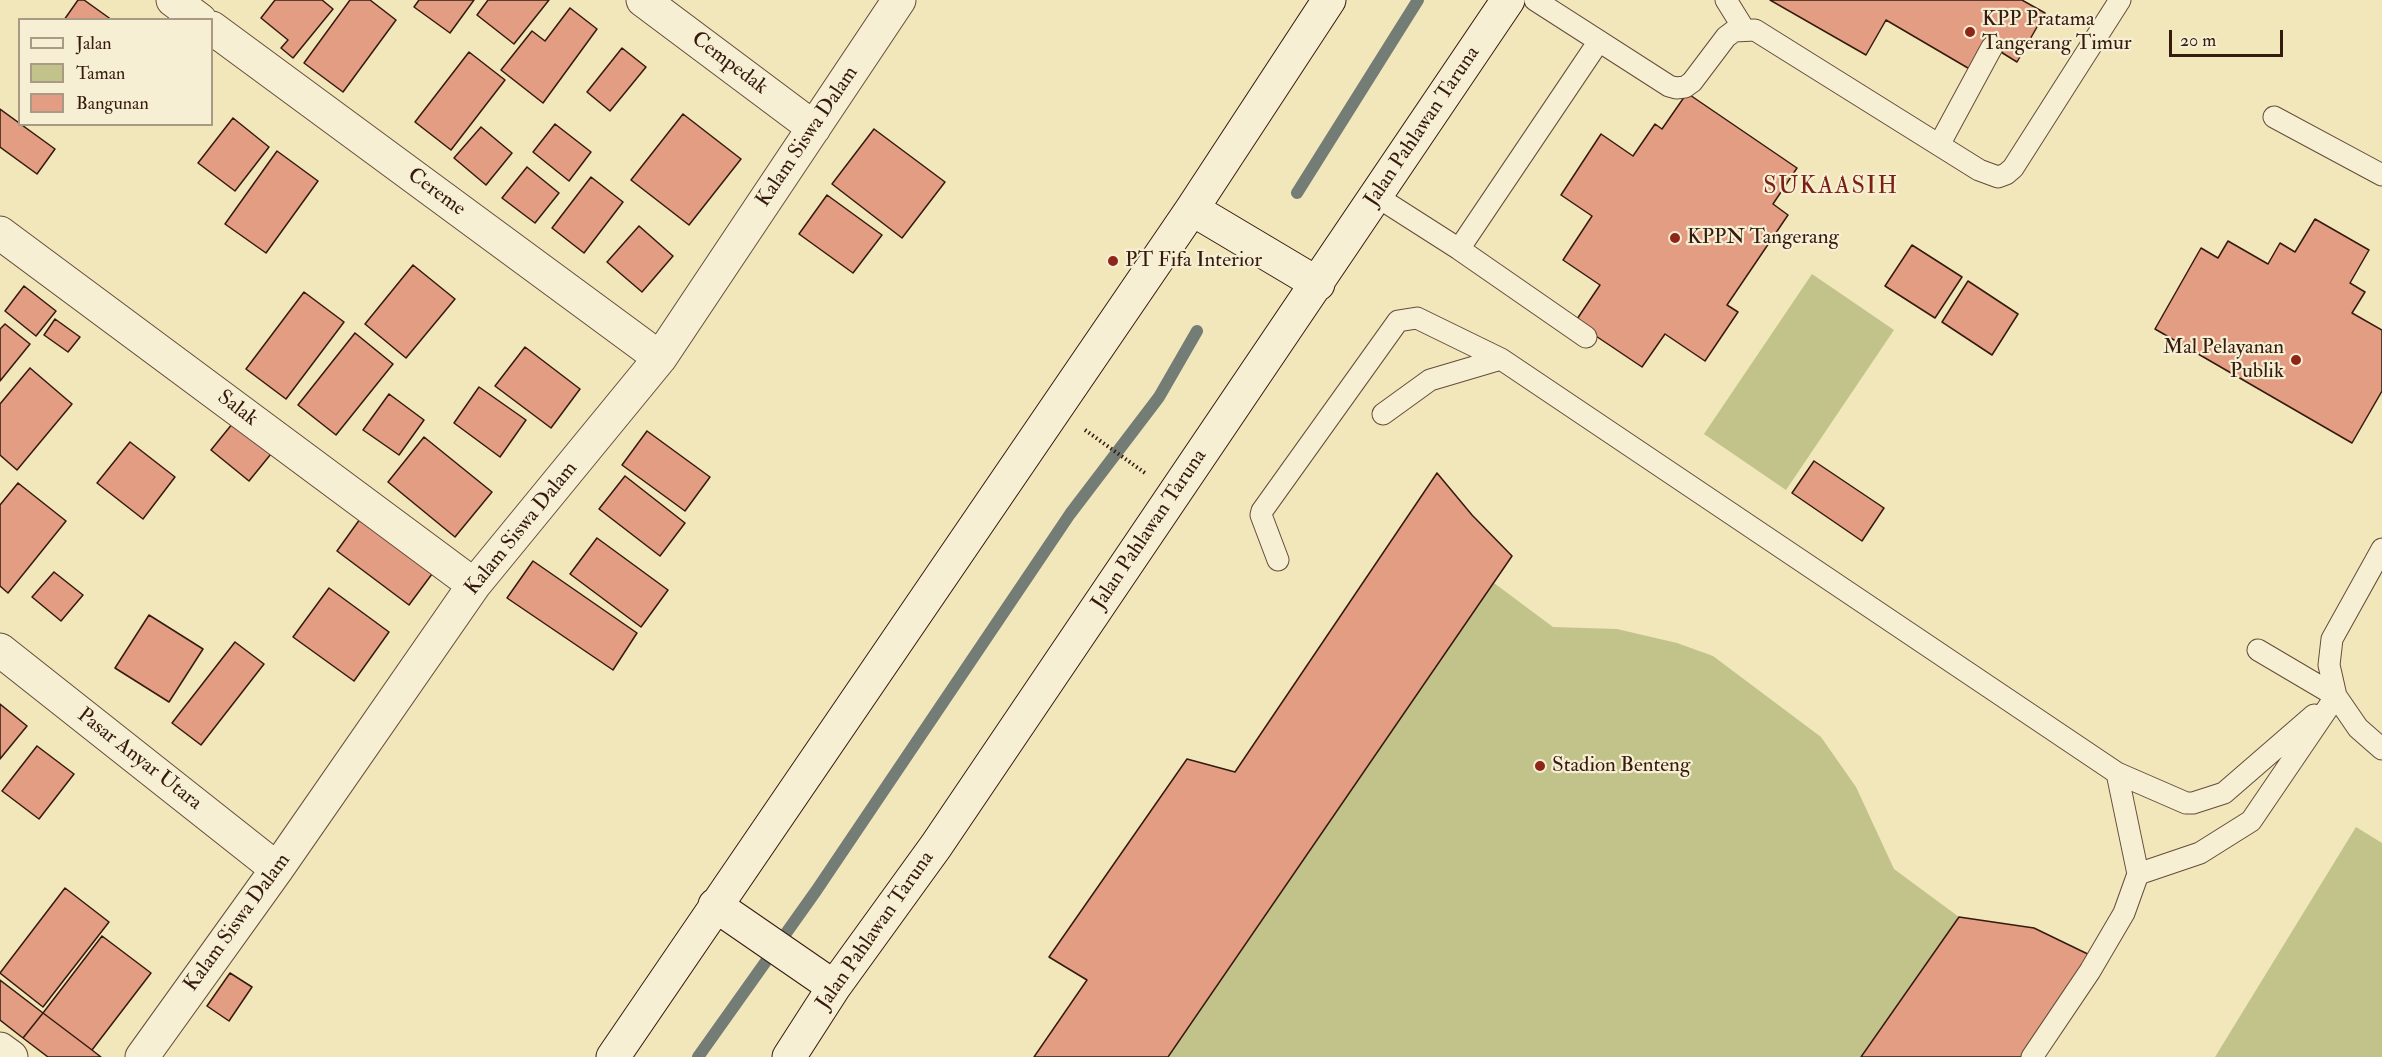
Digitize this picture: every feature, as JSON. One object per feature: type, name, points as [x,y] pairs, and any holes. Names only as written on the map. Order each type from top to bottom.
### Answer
[{"type":"street","points":[[173,0],[197,18]]},
{"type":"street","name":"Cempedak","points":[[643,0],[814,128]]},
{"type":"street","name":"Kalam Siswa Dalam","points":[[142,1057],[278,869],[474,585],[660,358],[899,0]]},
{"type":"street","points":[[613,1057],[727,914],[1329,0]]},
{"type":"street","name":"Jalan Pahlawan Taruna","points":[[789,1057],[821,978],[936,846],[1508,0]]},
{"type":"street","name":"Cereme","points":[[213,29],[660,358]]},
{"type":"street","points":[[1192,209],[1318,284]]},
{"type":"street","name":"Salak","points":[[0,233],[474,585]]},
{"type":"street","name":"Pasar Anyar Utara","points":[[0,650],[278,869]]},
{"type":"street","points":[[727,914],[821,978]]},
{"type":"street","points":[[0,1049],[11,1057]]},
{"type":"lane","points":[[1535,0],[1670,86],[1685,87],[1697,76],[1726,37],[1734,31],[1755,30],[1979,170],[1998,177],[2013,168],[2120,0]]},
{"type":"lane","points":[[1726,0],[1744,29]]},
{"type":"lane","points":[[1459,249],[1599,41]]},
{"type":"lane","points":[[1940,145],[1992,47]]},
{"type":"lane","points":[[2274,117],[2382,175]]},
{"type":"lane","points":[[1376,196],[1459,249],[1586,337]]},
{"type":"lane","points":[[1278,560],[1261,515],[1262,512],[1398,321],[1417,318],[1501,359],[2117,773],[2186,803],[2224,793],[2336,696]]},
{"type":"lane","points":[[1383,414],[1430,380],[1501,359]]},
{"type":"lane","points":[[2382,549],[2332,639],[2329,665],[2336,696],[2358,728],[2382,749]]},
{"type":"lane","points":[[2258,650],[2336,696]]},
{"type":"lane","points":[[2138,874],[2200,853],[2251,821],[2336,696]]},
{"type":"lane","points":[[2032,1057],[2124,913],[2138,874],[2117,773]]},
{"type":"path","points":[[1084,429],[1135,466]]},
{"type":"green space","points":[[1812,274],[1894,330],[1786,490],[1704,434]]},
{"type":"green space","name":"Stadion Benteng","points":[[1437,473],[1472,515],[1512,556],[1494,583],[1553,627],[1617,629],[1677,643],[1713,656],[1821,737],[1856,787],[1894,869],[1959,917],[2034,928],[2096,958],[2028,1057],[1034,1057],[1087,981],[1049,957],[1187,759],[1235,772]]},
{"type":"green space","points":[[2356,827],[2382,843],[2382,1057],[2215,1057]]},
{"type":"building","points":[[78,0],[84,0],[109,18],[65,18]]},
{"type":"building","points":[[275,0],[322,0],[333,9],[293,58],[281,48],[288,40],[261,18]]},
{"type":"building","points":[[350,0],[370,0],[396,20],[343,92],[304,63]]},
{"type":"building","points":[[419,0],[474,0],[450,33],[414,7]]},
{"type":"building","points":[[488,0],[549,0],[514,44],[477,15]]},
{"type":"building","name":"KPP Pratama Tangerang Timur","points":[[1770,0],[2022,0],[2045,13],[2017,62],[1988,44],[1973,71],[1886,20],[1866,55]]},
{"type":"building","points":[[570,8],[597,29],[543,103],[501,70],[532,31],[545,41]]},
{"type":"building","points":[[622,48],[646,67],[610,111],[587,92]]},
{"type":"building","points":[[469,52],[505,80],[451,150],[415,122]]},
{"type":"building","name":"KPPN Tangerang","points":[[1687,93],[1797,168],[1773,204],[1788,215],[1727,305],[1738,312],[1705,361],[1665,334],[1642,367],[1575,322],[1600,285],[1563,260],[1592,216],[1561,195],[1601,134],[1633,156],[1655,124],[1662,129]]},
{"type":"building","points":[[0,109],[18,122],[18,126],[23,126],[55,149],[37,174],[0,147]]},
{"type":"building","points":[[683,114],[741,159],[689,225],[631,180]]},
{"type":"building","points":[[233,118],[269,147],[235,191],[198,163]]},
{"type":"building","points":[[555,124],[591,152],[569,181],[533,152]]},
{"type":"building","points":[[481,127],[512,153],[486,185],[454,158]]},
{"type":"building","points":[[874,129],[945,182],[902,238],[832,184]]},
{"type":"building","points":[[277,151],[318,181],[266,253],[225,224]]},
{"type":"building","points":[[527,167],[559,193],[535,223],[502,198]]},
{"type":"building","points":[[591,177],[623,202],[584,253],[552,228]]},
{"type":"building","points":[[827,195],[882,235],[853,273],[799,234]]},
{"type":"building","name":"Mal Pelayanan Publik","points":[[2315,219],[2369,250],[2350,283],[2365,292],[2352,313],[2382,330],[2382,391],[2352,443],[2155,329],[2201,248],[2218,258],[2228,241],[2268,264],[2280,243],[2295,252]]},
{"type":"building","points":[[639,226],[673,256],[642,292],[607,262]]},
{"type":"building","points":[[1912,245],[1962,277],[1935,318],[1885,286]]},
{"type":"building","points":[[413,265],[455,299],[406,358],[365,324]]},
{"type":"building","points":[[1968,281],[2018,314],[1992,355],[1942,322]]},
{"type":"building","points":[[24,286],[56,311],[36,336],[5,311]]},
{"type":"building","points":[[304,292],[344,322],[286,399],[246,369]]},
{"type":"building","points":[[55,319],[80,337],[68,352],[44,335]]},
{"type":"building","points":[[5,324],[30,344],[0,381],[0,329]]},
{"type":"building","points":[[355,333],[393,364],[336,435],[298,405]]},
{"type":"building","points":[[525,347],[580,389],[551,428],[495,386]]},
{"type":"building","points":[[30,368],[72,404],[17,470],[0,455],[0,404]]},
{"type":"building","points":[[479,387],[526,420],[500,457],[454,423]]},
{"type":"building","points":[[389,394],[424,420],[399,455],[363,430]]},
{"type":"building","points":[[237,418],[275,449],[249,481],[211,450]]},
{"type":"building","points":[[647,431],[710,477],[685,511],[622,465]]},
{"type":"building","points":[[424,437],[492,492],[455,537],[388,482]]},
{"type":"building","points":[[130,442],[175,477],[143,519],[97,483]]},
{"type":"building","points":[[1814,461],[1884,508],[1862,541],[1792,493]]},
{"type":"building","points":[[1437,473],[1472,515],[1512,556],[1168,1057],[1034,1057],[1087,980],[1049,957],[1187,759],[1235,772]]},
{"type":"building","points":[[625,476],[685,523],[660,556],[599,509]]},
{"type":"building","points":[[18,483],[66,521],[8,593],[0,586],[0,505]]},
{"type":"building","points":[[360,519],[432,574],[409,605],[337,551]]},
{"type":"building","points":[[597,538],[668,590],[641,627],[570,574]]},
{"type":"building","points":[[533,561],[637,633],[613,670],[507,598]]},
{"type":"building","points":[[54,572],[83,595],[61,621],[32,597]]},
{"type":"building","points":[[329,588],[389,632],[354,681],[293,637]]},
{"type":"building","points":[[149,615],[203,649],[169,702],[115,668]]},
{"type":"building","points":[[235,642],[264,664],[201,745],[172,723]]},
{"type":"building","points":[[0,704],[27,726],[0,759]]},
{"type":"building","points":[[37,746],[74,774],[39,819],[2,791]]},
{"type":"building","points":[[65,888],[109,922],[43,1007],[0,973]]},
{"type":"building","points":[[1959,917],[2034,928],[2096,958],[2028,1057],[1861,1057]]},
{"type":"building","points":[[102,936],[151,973],[92,1050],[43,1013]]},
{"type":"building","points":[[230,973],[252,987],[229,1021],[207,1006]]},
{"type":"building","points":[[0,980],[43,1013],[23,1038],[0,1020]]},
{"type":"building","points":[[43,1013],[101,1057],[48,1057],[23,1038]]},
{"type":"waterway","points":[[1297,193],[1418,0]]},
{"type":"waterway","points":[[698,1057],[816,891],[1070,514],[1159,397],[1197,331]]},
{"type":"place","name":"KPP Pratama Tangerang Timur","points":[[1970,32]]},
{"type":"place","name":"KPPN Tangerang","points":[[1675,238]]},
{"type":"place","name":"PT Fifa Interior","points":[[1113,261]]},
{"type":"place","name":"Mal Pelayanan Publik","points":[[2296,360]]},
{"type":"place","name":"Stadion Benteng","points":[[1540,766]]},
{"type":"district","name":"SUKAASIH","points":[[1831,188]]}]
